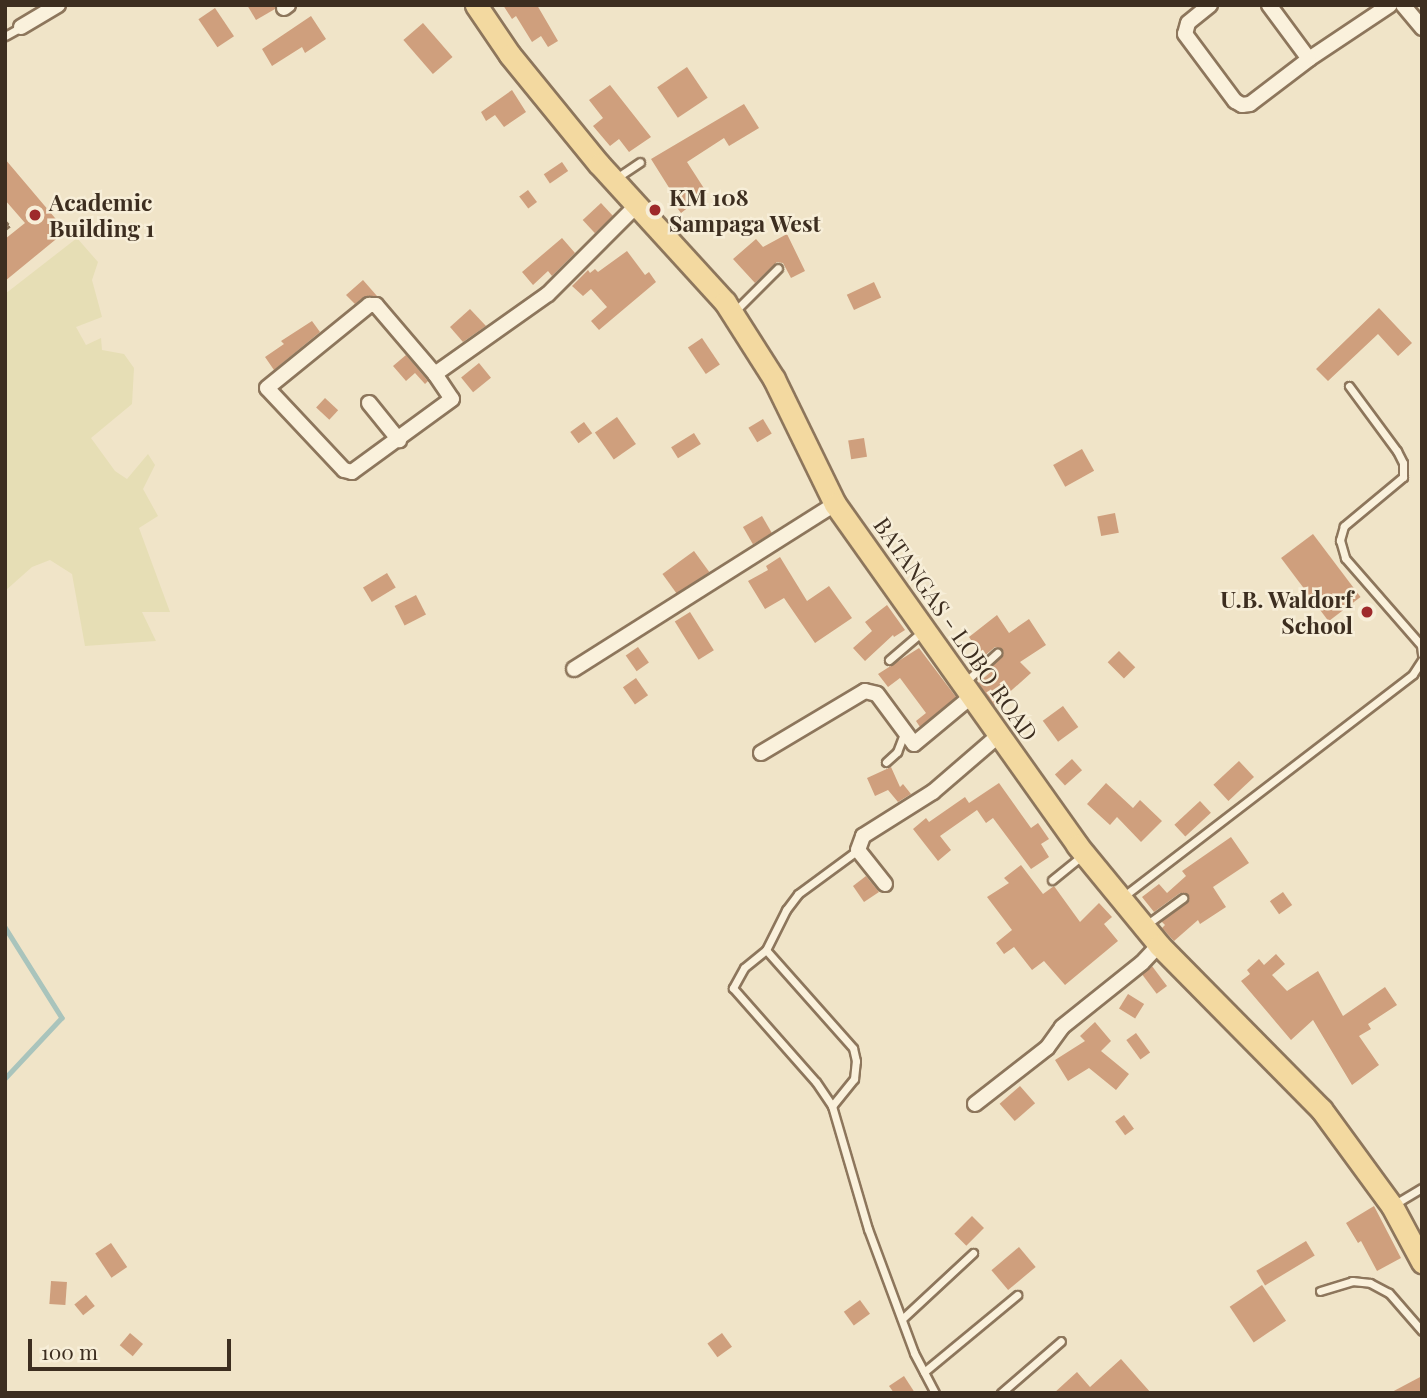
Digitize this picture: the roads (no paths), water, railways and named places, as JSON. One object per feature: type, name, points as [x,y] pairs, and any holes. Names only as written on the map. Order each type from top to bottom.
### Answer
[{"type":"main road","name":"BATANGAS - LOBO ROAD","points":[[476,5],[550,106],[733,313],[774,379],[835,503],[1119,901],[1159,946],[1321,1109],[1392,1206],[1422,1262]]},
{"type":"street","points":[[21,27],[58,5]]},
{"type":"street","points":[[1210,5],[1188,23],[1185,34],[1235,101],[1242,105],[1250,104],[1309,59],[1390,5]]},
{"type":"street","points":[[1269,5],[1309,59]]},
{"type":"street","points":[[1403,5],[1422,29]]},
{"type":"street","points":[[435,374],[548,294],[638,204]]},
{"type":"street","points":[[369,305],[376,305],[435,374],[452,399],[352,472],[344,470],[267,388],[369,305]]},
{"type":"street","points":[[369,403],[399,440]]},
{"type":"street","points":[[574,669],[835,503]]},
{"type":"street","points":[[761,753],[865,691],[877,694],[904,734],[914,744],[918,743],[968,690]]},
{"type":"street","points":[[885,884],[858,850],[863,836],[933,792],[999,735]]},
{"type":"street","points":[[975,1104],[1046,1048],[1062,1027],[1106,993],[1159,946]]},
{"type":"lane","points":[[5,36],[21,27]]},
{"type":"lane","points":[[614,180],[640,162]]},
{"type":"lane","points":[[733,313],[778,268]]},
{"type":"lane","points":[[1349,386],[1397,451],[1403,463],[1403,477],[1344,526],[1340,540],[1345,558],[1421,645],[1422,654]]},
{"type":"lane","points":[[890,660],[925,630]]},
{"type":"lane","points":[[968,690],[998,653]]},
{"type":"lane","points":[[1119,901],[1413,674],[1422,660]]},
{"type":"lane","points":[[886,762],[897,752],[904,734]]},
{"type":"lane","points":[[858,850],[798,894],[786,910],[766,950],[744,968],[733,988],[816,1082],[832,1106],[868,1229],[902,1319],[935,1393]]},
{"type":"lane","points":[[1052,880],[1084,854]]},
{"type":"lane","points":[[1143,927],[1182,898]]},
{"type":"lane","points":[[766,950],[853,1048],[856,1061],[855,1079],[832,1106]]},
{"type":"lane","points":[[1392,1206],[1422,1188]]},
{"type":"lane","points":[[902,1319],[973,1253]]},
{"type":"lane","points":[[1320,1291],[1352,1282],[1370,1283],[1389,1293],[1422,1331]]},
{"type":"lane","points":[[924,1372],[1017,1295]]},
{"type":"lane","points":[[1001,1393],[1061,1341]]},
{"type":"waterway","points":[[5,927],[62,1018],[5,1079]]},
{"type":"place","name":"KM 108 Sampaga West","points":[[655,210]]},
{"type":"place","name":"Academic Building 1","points":[[35,215]]},
{"type":"place","name":"U.B. Waldorf School","points":[[1367,612]]}]
